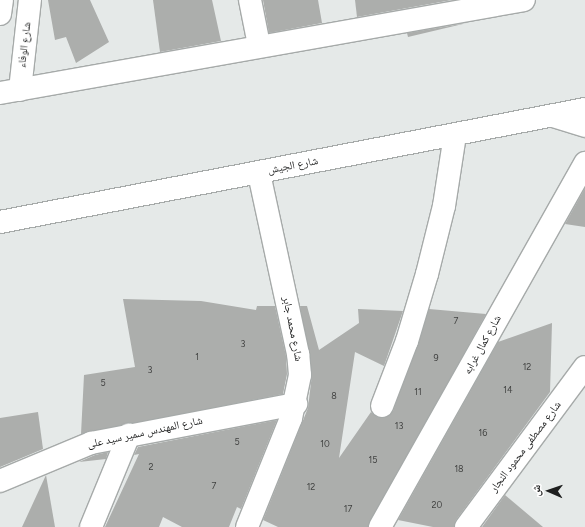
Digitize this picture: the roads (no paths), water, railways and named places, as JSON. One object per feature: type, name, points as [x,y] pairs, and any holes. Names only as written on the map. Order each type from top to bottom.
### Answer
[{"type":"street","points":[[0,14],[2,0]]},
{"type":"street","name":"شارع الوفاء","points":[[10,92],[30,0]]},
{"type":"street","points":[[250,0],[259,45]]},
{"type":"street","points":[[10,92],[259,45],[524,0]]},
{"type":"street","name":"شارع الجيش","points":[[0,222],[585,109]]},
{"type":"street","points":[[553,116],[585,126]]},
{"type":"street","points":[[382,406],[407,341],[427,274],[444,206],[455,135]]},
{"type":"street","name":"شارع كمال غرابه","points":[[380,527],[585,163]]},
{"type":"street","name":"شارع محمد جابر","points":[[247,527],[296,404],[300,376],[298,354],[259,173]]},
{"type":"street","name":"شارع مصطفى محمود النجار","points":[[466,527],[585,367]]},
{"type":"street","name":"شارع المهندس سمير سيد على","points":[[0,482],[91,443],[296,404]]},
{"type":"street","points":[[91,527],[130,435]]}]
